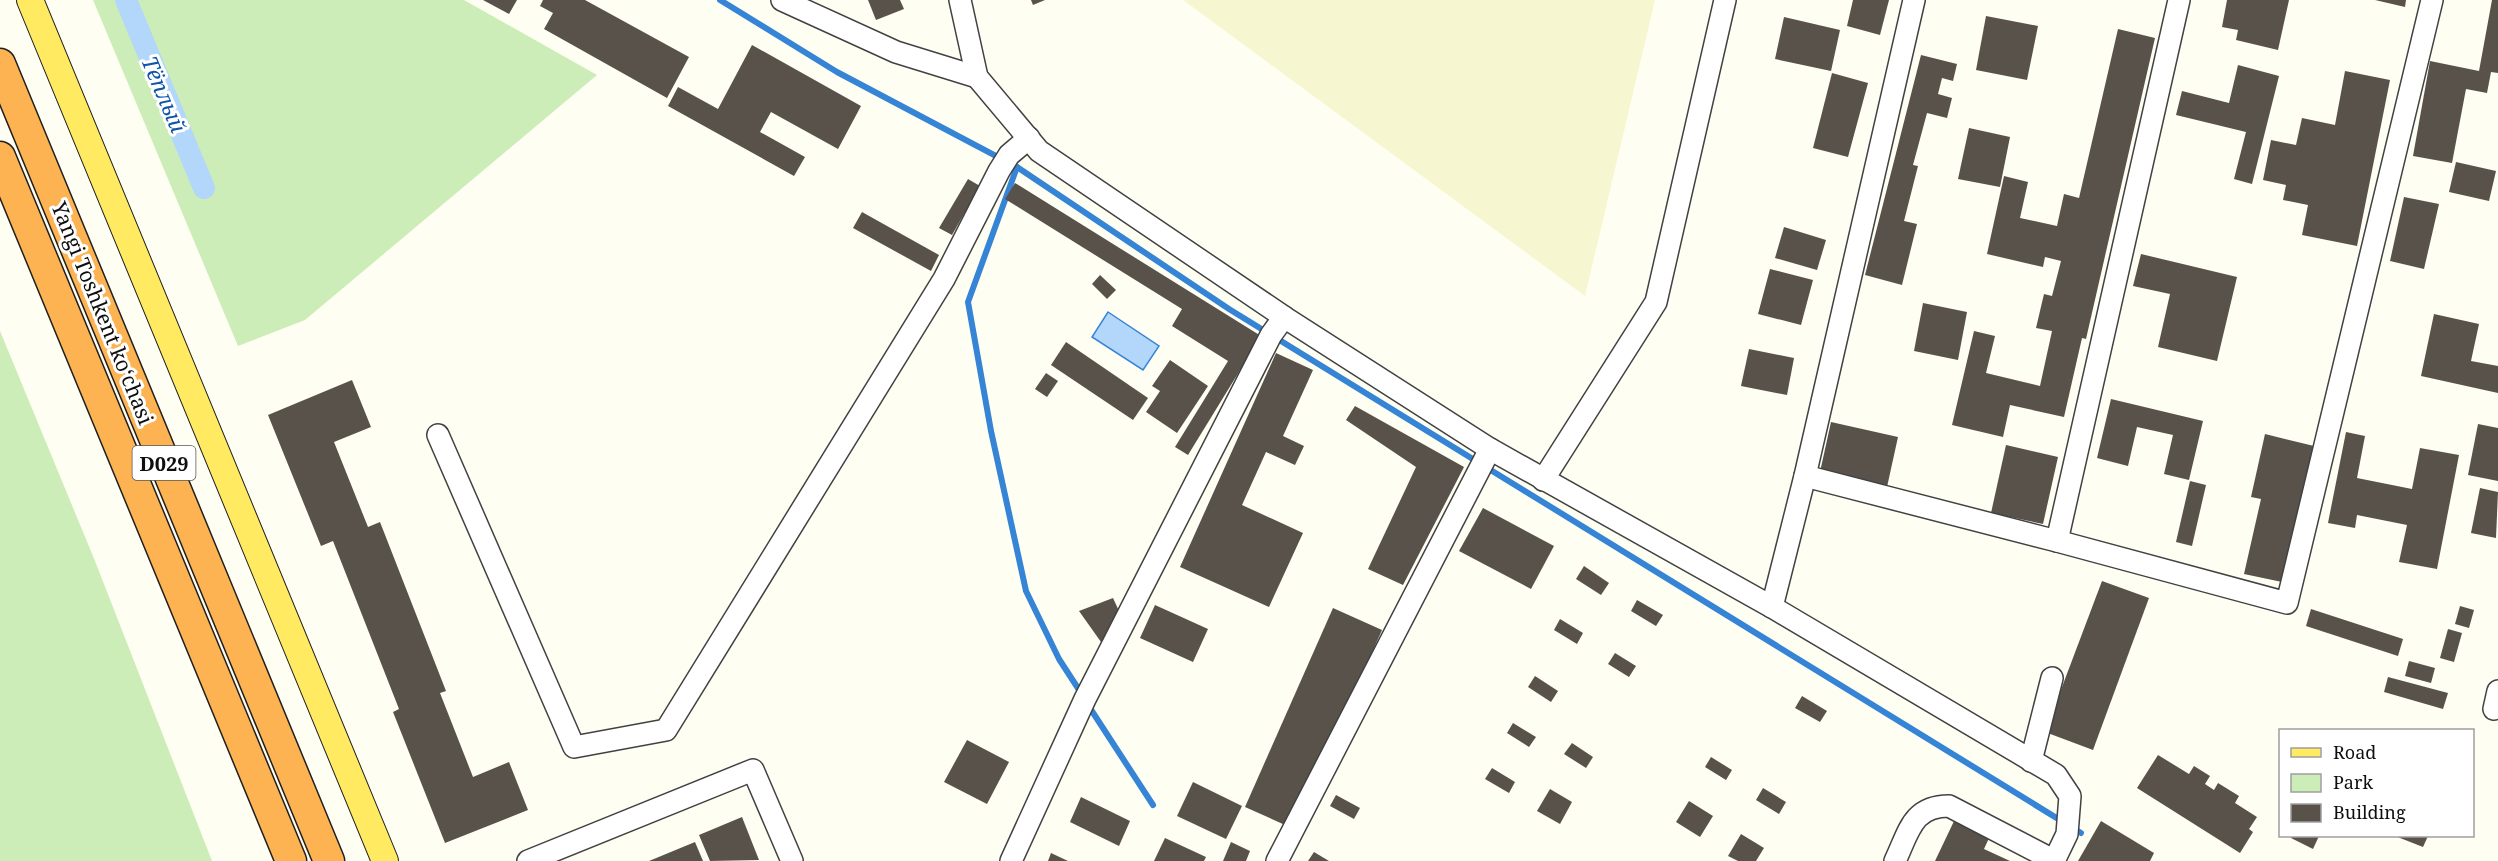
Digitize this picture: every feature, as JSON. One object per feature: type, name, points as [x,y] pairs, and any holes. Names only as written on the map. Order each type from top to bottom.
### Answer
[{"type":"highway","name":"Yangi Toshkent ko‘chasi","points":[[0,64],[329,861]]},
{"type":"highway","name":"Yangi Toshkent ko‘chasi","points":[[0,157],[291,861]]},
{"type":"main road","points":[[30,0],[385,861]]},
{"type":"street","points":[[782,0],[896,52],[977,77]]},
{"type":"street","points":[[960,0],[977,77],[1039,151],[1284,317],[1484,461],[1543,480],[1772,608],[2056,775],[2070,796],[2067,834],[2054,861],[1949,806],[1934,806],[1917,815],[1895,861]]},
{"type":"street","points":[[1543,480],[1656,302],[1725,0]]},
{"type":"street","points":[[1772,608],[1805,476],[1914,0]]},
{"type":"street","points":[[2057,541],[2179,0]]},
{"type":"street","points":[[1805,476],[2287,603],[2432,0]]},
{"type":"street","points":[[438,435],[574,747],[666,730],[944,279],[1004,163],[1029,138]]},
{"type":"street","points":[[1011,861],[1085,699],[1271,335],[1284,317]]},
{"type":"street","points":[[1277,861],[1484,461]]},
{"type":"street","points":[[2031,760],[2052,678]]},
{"type":"street","points":[[528,861],[753,770],[792,861]]},
{"type":"green space","points":[[93,0],[464,0],[597,75],[305,320],[238,346]]},
{"type":"green space","points":[[1183,0],[1655,0],[1585,296]]},
{"type":"green space","points":[[0,331],[95,561],[212,861],[0,861]]},
{"type":"water","points":[[1108,312],[1159,346],[1143,370],[1092,337]]},
{"type":"building","points":[[483,0],[517,0],[509,14]]},
{"type":"building","points":[[543,0],[585,0],[689,57],[667,98],[544,29],[553,13],[540,6]]},
{"type":"building","points":[[868,0],[900,0],[904,9],[876,20]]},
{"type":"building","points":[[1031,0],[1045,0],[1033,5]]},
{"type":"building","points":[[1853,0],[1889,0],[1880,35],[1847,26]]},
{"type":"building","points":[[2227,0],[2289,0],[2278,50],[2236,40],[2238,30],[2222,27]]},
{"type":"building","points":[[2375,0],[2406,0],[2405,7]]},
{"type":"building","points":[[2492,0],[2498,0],[2498,73],[2491,72],[2487,93],[2466,89],[2452,163],[2413,156],[2430,61],[2479,71]]},
{"type":"building","points":[[1986,16],[2038,26],[2027,80],[1976,70]]},
{"type":"building","points":[[1784,17],[1840,30],[1831,71],[1775,59]]},
{"type":"building","points":[[2118,29],[2155,38],[2086,339],[2082,338],[2064,417],[2010,405],[2003,437],[1952,425],[1974,331],[1995,336],[1986,373],[2040,386],[2052,331],[2036,328],[2044,294],[2052,296],[2061,261],[2045,257],[2043,267],[1987,254],[2004,176],[2028,182],[2020,218],[2057,226],[2064,194],[2079,198]]},
{"type":"building","points":[[752,45],[861,106],[838,149],[771,112],[760,132],[805,157],[794,176],[668,106],[678,87],[718,109]]},
{"type":"building","points":[[1921,55],[1957,64],[1953,81],[1942,78],[1938,94],[1952,98],[1947,118],[1927,113],[1913,165],[1918,166],[1904,221],[1917,224],[1902,285],[1865,275]]},
{"type":"building","points":[[2238,65],[2279,76],[2252,184],[2234,179],[2246,132],[2176,115],[2182,91],[2229,103]]},
{"type":"building","points":[[2345,71],[2390,80],[2357,246],[2302,235],[2308,205],[2283,200],[2286,185],[2263,180],[2271,140],[2296,145],[2302,118],[2335,125]]},
{"type":"building","points":[[1832,73],[1868,83],[1848,157],[1813,148]]},
{"type":"building","points":[[1969,128],[2010,137],[2000,187],[1958,179]]},
{"type":"building","points":[[2456,162],[2496,171],[2489,201],[2449,192]]},
{"type":"building","points":[[968,179],[980,186],[952,235],[939,228]]},
{"type":"building","points":[[1015,183],[1261,336],[1188,455],[1175,447],[1228,361],[1172,326],[1182,309],[1005,199]]},
{"type":"building","points":[[2404,197],[2439,204],[2424,269],[2390,261]]},
{"type":"building","points":[[862,212],[939,255],[931,271],[853,228]]},
{"type":"building","points":[[1784,227],[1826,240],[1817,270],[1775,258]]},
{"type":"building","points":[[2141,254],[2237,277],[2217,361],[2158,347],[2170,294],[2133,286]]},
{"type":"building","points":[[1770,269],[1813,280],[1801,325],[1758,314]]},
{"type":"building","points":[[1100,275],[1116,290],[1107,299],[1092,284]]},
{"type":"building","points":[[1923,303],[1967,312],[1958,360],[1914,351]]},
{"type":"building","points":[[2434,314],[2479,324],[2471,361],[2498,366],[2498,393],[2421,376]]},
{"type":"building","points":[[1066,342],[1148,398],[1133,420],[1051,365]]},
{"type":"building","points":[[1749,349],[1794,358],[1787,395],[1741,386]]},
{"type":"building","points":[[1276,353],[1313,370],[1283,436],[1304,446],[1295,465],[1266,452],[1242,505],[1303,533],[1269,607],[1180,567]]},
{"type":"building","points":[[1170,360],[1208,386],[1177,433],[1146,412],[1160,391],[1152,386]]},
{"type":"building","points":[[1046,373],[1058,381],[1047,397],[1035,389]]},
{"type":"building","points":[[352,380],[371,427],[334,442],[368,527],[380,522],[446,691],[440,693],[473,777],[509,762],[528,810],[445,843],[393,712],[399,709],[333,541],[321,546],[268,415]]},
{"type":"building","points":[[2111,399],[2203,421],[2189,480],[2164,474],[2173,435],[2137,427],[2128,466],[2097,458]]},
{"type":"building","points":[[1355,406],[1464,467],[1403,585],[1368,569],[1416,467],[1346,420]]},
{"type":"building","points":[[1831,422],[1898,437],[1887,487],[1820,472]]},
{"type":"building","points":[[2478,424],[2498,428],[2498,481],[2468,475]]},
{"type":"building","points":[[2346,432],[2365,436],[2357,478],[2412,489],[2420,448],[2459,455],[2437,569],[2399,562],[2407,525],[2357,515],[2355,528],[2328,523]]},
{"type":"building","points":[[2265,434],[2314,446],[2282,582],[2244,574],[2261,499],[2251,497]]},
{"type":"building","points":[[2006,445],[2058,457],[2043,524],[1991,513]]},
{"type":"building","points":[[2190,481],[2206,485],[2192,546],[2176,542]]},
{"type":"building","points":[[2480,488],[2498,492],[2496,538],[2471,533]]},
{"type":"building","points":[[1483,508],[1554,546],[1531,589],[1459,551]]},
{"type":"building","points":[[1584,566],[1609,583],[1601,595],[1576,579]]},
{"type":"building","points":[[2102,581],[2149,598],[2093,750],[2045,732]]},
{"type":"building","points":[[1113,598],[1119,611],[1107,640],[1101,642],[1079,611]]},
{"type":"building","points":[[1637,600],[1663,615],[1656,626],[1631,611]]},
{"type":"building","points":[[1155,605],[1208,629],[1193,662],[1140,638]]},
{"type":"building","points":[[2460,606],[2474,610],[2469,628],[2455,624]]},
{"type":"building","points":[[1333,608],[1382,630],[1294,829],[1245,807]]},
{"type":"building","points":[[2311,609],[2403,639],[2398,656],[2306,626]]},
{"type":"building","points":[[1560,619],[1583,633],[1577,644],[1554,630]]},
{"type":"building","points":[[2448,629],[2462,633],[2454,662],[2440,658]]},
{"type":"building","points":[[1615,653],[1636,666],[1629,677],[1608,664]]},
{"type":"building","points":[[2409,661],[2435,668],[2431,683],[2405,676]]},
{"type":"building","points":[[1535,676],[1558,691],[1551,702],[1528,687]]},
{"type":"building","points":[[2388,677],[2448,693],[2443,709],[2384,692]]},
{"type":"building","points":[[1802,696],[1827,711],[1820,722],[1795,708]]},
{"type":"building","points":[[1513,723],[1536,737],[1529,747],[1507,733]]},
{"type":"building","points":[[967,740],[1009,762],[987,804],[944,782]]},
{"type":"building","points":[[1572,743],[1593,757],[1586,768],[1564,754]]},
{"type":"building","points":[[2158,755],[2189,774],[2194,766],[2210,776],[2205,784],[2214,790],[2218,783],[2239,796],[2235,803],[2257,817],[2249,829],[2253,832],[2240,853],[2137,788]]},
{"type":"building","points":[[1711,757],[1732,770],[1726,780],[1705,767]]},
{"type":"building","points":[[1492,768],[1515,782],[1509,793],[1485,779]]},
{"type":"building","points":[[1193,782],[1242,806],[1226,839],[1177,816]]},
{"type":"building","points":[[1763,788],[1786,802],[1779,814],[1756,800]]},
{"type":"building","points":[[1550,789],[1572,802],[1560,824],[1537,811]]},
{"type":"building","points":[[1336,795],[1360,808],[1354,819],[1330,806]]},
{"type":"building","points":[[1081,797],[1130,821],[1119,846],[1070,822]]},
{"type":"building","points":[[1689,801],[1713,816],[1700,837],[1676,822]]},
{"type":"building","points":[[742,817],[759,860],[710,861],[699,835]]},
{"type":"building","points":[[1955,819],[1990,836],[1984,849],[2010,861],[1935,861]]},
{"type":"building","points":[[2101,821],[2154,853],[2150,861],[2078,861]]},
{"type":"building","points":[[1741,834],[1764,848],[1756,861],[1738,861],[1728,856]]},
{"type":"building","points":[[2292,837],[2319,837],[2313,849]]},
{"type":"building","points":[[2398,837],[2428,837],[2423,847]]},
{"type":"building","points":[[1165,838],[1206,857],[1204,861],[1154,861]]},
{"type":"building","points":[[695,842],[703,861],[649,861]]},
{"type":"building","points":[[1231,842],[1250,851],[1246,861],[1223,861]]},
{"type":"building","points":[[1314,852],[1329,861],[1308,861]]},
{"type":"building","points":[[1051,853],[1068,861],[1048,861]]},
{"type":"waterway","name":"Тёплый","points":[[126,0],[204,188]]},
{"type":"waterway","points":[[720,0],[837,72],[1017,167],[1229,309],[2081,833]]},
{"type":"waterway","points":[[1017,167],[968,302],[991,431],[1026,591],[1059,659],[1083,696]]},
{"type":"waterway","points":[[1088,705],[1153,805]]}]
